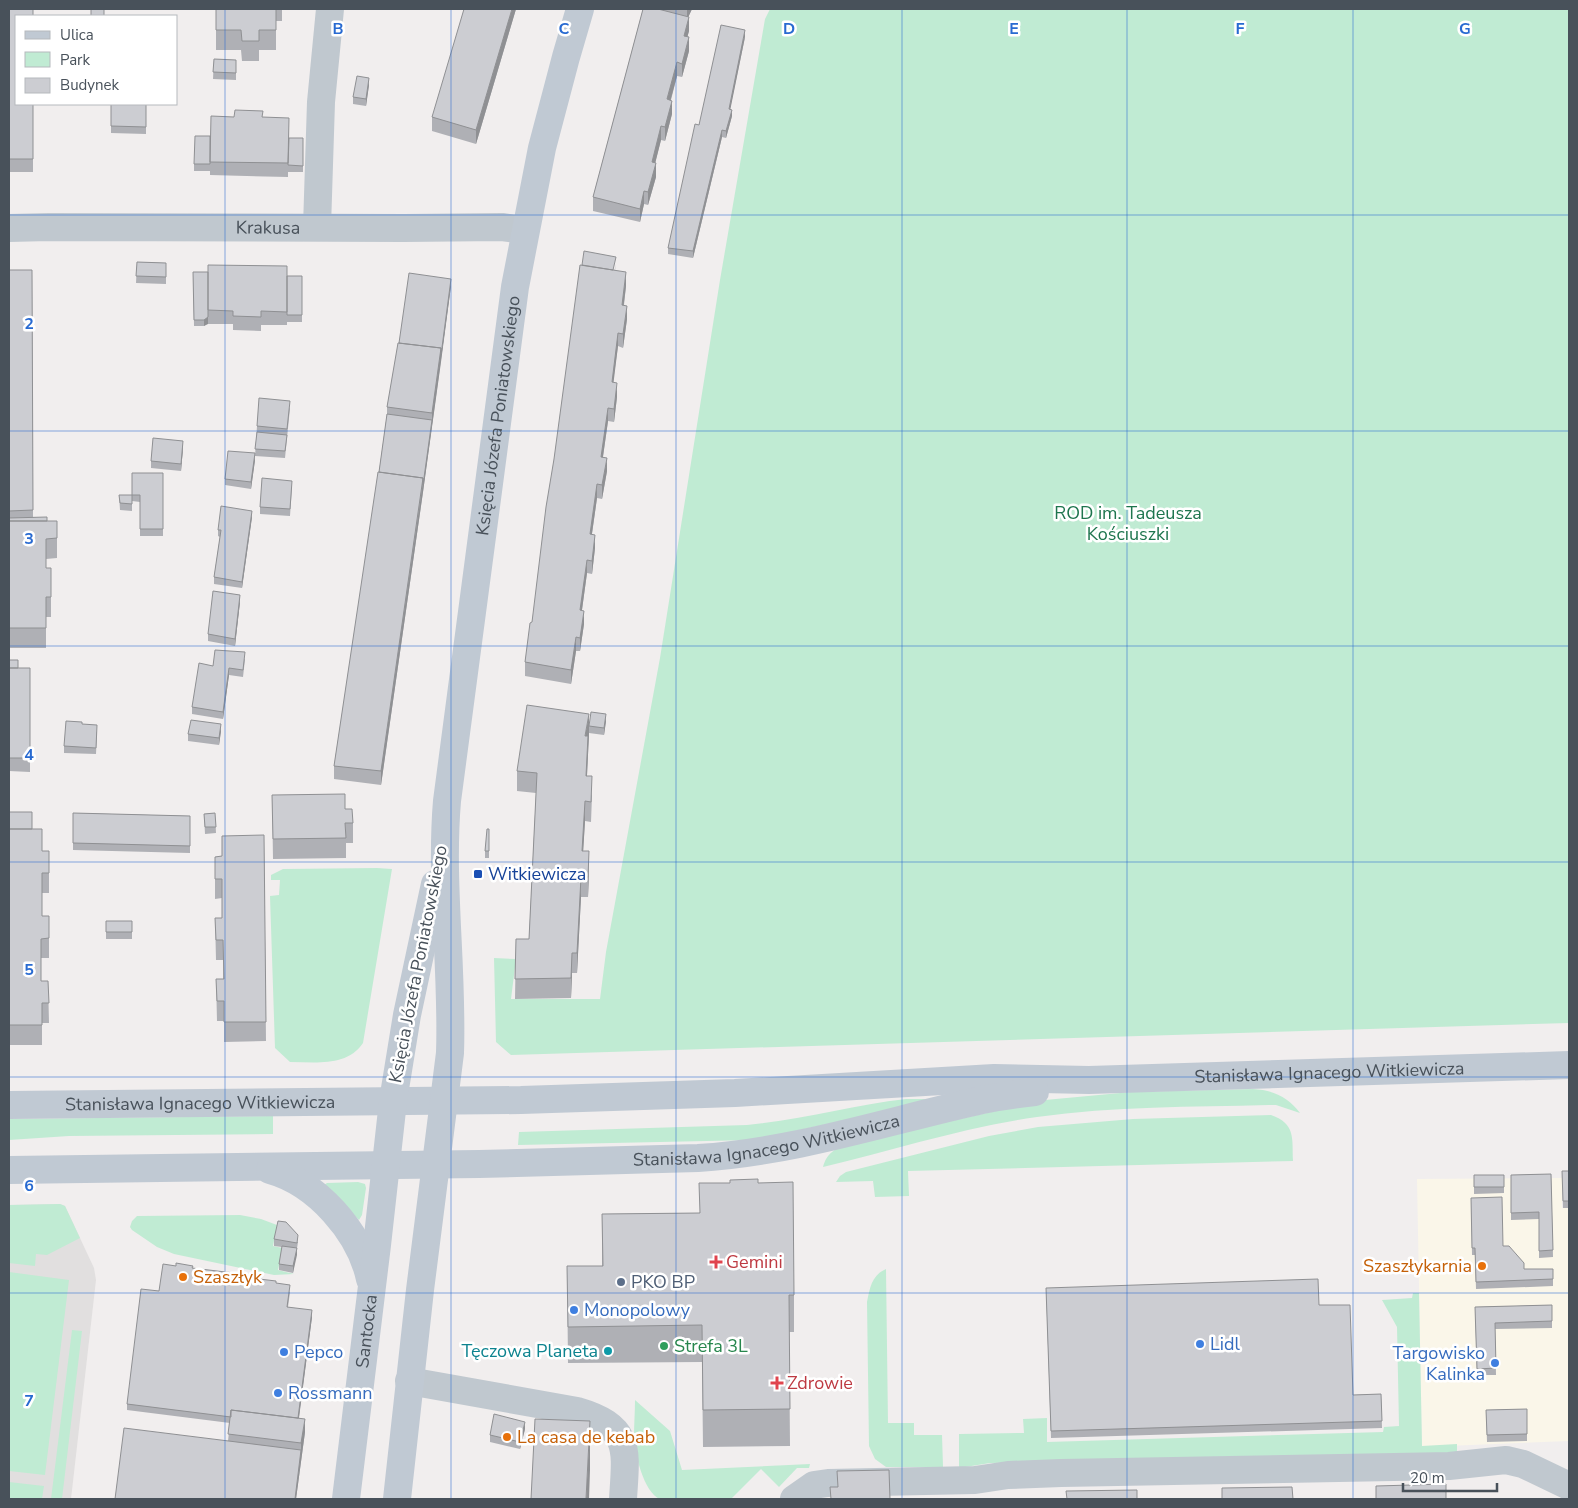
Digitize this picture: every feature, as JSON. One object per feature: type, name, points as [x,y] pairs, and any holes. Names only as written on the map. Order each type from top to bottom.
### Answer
[{"type":"street","points":[[317,227],[320,120],[330,9]]},
{"type":"street","name":"Księcia Józefa Poniatowskiego","points":[[393,1100],[407,1015],[444,828],[448,786],[514,297],[525,230],[542,148],[580,9]]},
{"type":"street","name":"Krakusa","points":[[9,228],[502,227],[525,230]]},
{"type":"street","name":"Księcia Józefa Poniatowskiego","points":[[444,828],[444,874],[451,1028],[444,1101]]},
{"type":"street","name":"Stanisława Ignacego Witkiewicza","points":[[9,1105],[521,1100],[735,1092],[994,1078],[1090,1080],[1569,1065]]},
{"type":"street","name":"Stanisława Ignacego Witkiewicza","points":[[9,1170],[261,1168],[734,1156],[809,1143],[984,1099],[1036,1092],[1090,1080]]},
{"type":"street","points":[[386,1165],[393,1100]]},
{"type":"street","points":[[397,1499],[409,1381],[444,1101]]},
{"type":"street","name":"Santocka","points":[[346,1499],[386,1165]]},
{"type":"street","name":"Stanisława Ignacego Witkiewicza","points":[[261,1168],[292,1178],[309,1190],[335,1214],[349,1230],[361,1251],[372,1288]]},
{"type":"street","points":[[409,1381],[568,1410],[598,1418],[614,1431],[622,1442],[625,1458],[623,1499]]},
{"type":"street","points":[[794,1499],[814,1486],[828,1483],[975,1480],[1008,1475],[1061,1473],[1448,1466],[1506,1460],[1522,1464],[1569,1486]]},
{"type":"shaded area","name":"Targowisko Kalinka","points":[[1562,1178],[1562,1208],[1569,1208],[1569,1441],[1422,1447],[1417,1179]]},
{"type":"shaded area","points":[[60,1204],[65,1206],[94,1268],[96,1280],[71,1499],[9,1499],[9,1205]]},
{"type":"green space","name":"ROD im. Tadeusza Kościuszki","points":[[770,9],[1569,9],[1569,1023],[511,1055],[496,1042],[494,958],[516,959],[511,999],[600,999],[606,952],[660,658],[720,280],[765,19]]},
{"type":"green space","points":[[283,869],[392,869],[363,1043],[356,1051],[340,1060],[330,1062],[290,1062],[275,1048],[270,896],[279,895],[280,880],[271,880],[271,875]]},
{"type":"green space","points":[[1253,1089],[1280,1095],[1300,1113],[1276,1105],[1269,1105],[1153,1108],[1066,1113],[983,1127],[823,1167],[832,1152],[848,1144],[1045,1100],[1131,1092]]},
{"type":"green space","points":[[906,1099],[926,1099],[928,1102],[754,1140],[518,1145],[519,1132],[747,1125],[787,1120]]},
{"type":"green space","points":[[1271,1115],[1289,1127],[1292,1139],[1293,1161],[908,1171],[909,1196],[875,1197],[873,1181],[836,1182],[846,1172],[989,1136],[1038,1127],[1133,1119]]},
{"type":"green space","points":[[273,1116],[273,1134],[69,1136],[9,1140],[9,1119]]},
{"type":"green space","points":[[358,1182],[365,1184],[366,1188],[362,1215],[359,1220],[324,1185],[327,1183]]},
{"type":"green space","points":[[60,1204],[65,1206],[80,1238],[47,1255],[36,1254],[35,1266],[9,1263],[9,1205]]},
{"type":"green space","points":[[240,1215],[261,1219],[277,1225],[273,1246],[297,1251],[297,1255],[282,1252],[278,1270],[294,1274],[274,1275],[174,1254],[157,1247],[130,1227],[132,1221],[137,1216]]},
{"type":"green space","points":[[886,1269],[888,1423],[914,1423],[914,1435],[942,1435],[943,1467],[886,1467],[875,1459],[869,1446],[867,1302],[875,1278]]},
{"type":"green space","points":[[9,1272],[69,1280],[45,1475],[9,1471]]},
{"type":"green space","points":[[1413,1293],[1419,1293],[1422,1446],[1457,1444],[1457,1454],[990,1463],[959,1468],[959,1434],[1024,1433],[1023,1419],[1047,1418],[1047,1442],[1383,1432],[1384,1427],[1399,1426],[1397,1327],[1382,1300],[1412,1298]]},
{"type":"green space","points":[[72,1330],[82,1331],[62,1499],[51,1499]]},
{"type":"green space","points":[[635,1400],[670,1431],[682,1470],[810,1464],[809,1468],[797,1468],[779,1487],[761,1469],[731,1499],[660,1499],[649,1489],[638,1461],[634,1436]]},
{"type":"green space","points":[[9,1482],[44,1486],[42,1499],[9,1499]]},
{"type":"building","points":[[9,9],[33,9],[33,15],[15,15],[15,105],[33,105],[33,159],[9,159]]},
{"type":"building","points":[[91,9],[104,9],[104,15],[91,15]]},
{"type":"building","points":[[216,9],[276,9],[276,30],[259,30],[259,41],[242,41],[241,30],[216,30]]},
{"type":"building","points":[[464,9],[512,9],[476,130],[432,117]]},
{"type":"building","points":[[643,9],[658,9],[689,17],[684,36],[689,37],[682,64],[677,62],[667,99],[672,101],[665,127],[661,126],[652,162],[656,163],[648,192],[644,191],[640,209],[593,197]]},
{"type":"building","points":[[721,25],[745,30],[729,109],[732,110],[726,131],[722,130],[693,251],[668,248],[695,124],[699,125]]},
{"type":"building","points":[[214,59],[236,60],[236,73],[213,72]]},
{"type":"building","points":[[357,76],[369,78],[366,99],[353,97]]},
{"type":"building","points":[[111,105],[146,105],[146,127],[111,126]]},
{"type":"building","points":[[235,110],[263,111],[262,117],[289,118],[288,163],[210,162],[211,116],[234,117]]},
{"type":"building","points":[[195,136],[210,136],[210,164],[194,164]]},
{"type":"building","points":[[289,138],[303,138],[303,166],[288,165]]},
{"type":"building","points":[[584,251],[616,257],[613,270],[582,265]]},
{"type":"building","points":[[137,262],[166,263],[166,277],[136,276]]},
{"type":"building","points":[[208,265],[287,266],[287,312],[261,311],[261,317],[233,316],[233,311],[208,310]]},
{"type":"building","points":[[580,265],[626,272],[622,305],[627,306],[623,334],[618,333],[612,382],[617,383],[614,409],[608,408],[601,457],[607,458],[602,485],[597,484],[590,534],[595,535],[592,561],[587,560],[580,610],[584,611],[580,638],[576,637],[571,670],[525,662]]},
{"type":"building","points":[[9,270],[32,270],[33,510],[9,511]]},
{"type":"building","points":[[193,272],[208,272],[208,317],[204,320],[194,320]]},
{"type":"building","points":[[409,273],[451,279],[441,355],[441,348],[399,343]]},
{"type":"building","points":[[287,276],[302,276],[302,315],[287,315]]},
{"type":"building","points":[[398,343],[441,348],[432,413],[387,407]]},
{"type":"building","points":[[259,398],[290,401],[287,429],[257,426]]},
{"type":"building","points":[[387,414],[432,420],[423,485],[423,478],[379,472]]},
{"type":"building","points":[[257,432],[287,435],[285,451],[255,449]]},
{"type":"building","points":[[153,438],[183,441],[181,464],[151,461]]},
{"type":"building","points":[[228,451],[255,453],[251,482],[225,479]]},
{"type":"building","points":[[378,472],[423,478],[381,771],[334,766]]},
{"type":"building","points":[[132,473],[163,473],[163,529],[140,529],[140,495],[132,495]]},
{"type":"building","points":[[262,478],[292,481],[290,509],[260,507]]},
{"type":"building","points":[[119,495],[132,495],[132,504],[120,503]]},
{"type":"building","points":[[221,506],[252,511],[242,582],[214,577],[221,530],[218,530]]},
{"type":"building","points":[[47,517],[47,521],[9,521],[9,518]]},
{"type":"building","points":[[9,521],[57,521],[57,538],[46,539],[46,568],[51,568],[51,597],[46,597],[46,628],[9,628]]},
{"type":"building","points":[[213,591],[240,595],[235,639],[208,634]]},
{"type":"building","points":[[215,650],[245,652],[243,670],[229,668],[223,712],[192,707],[199,663],[213,666]]},
{"type":"building","points":[[9,660],[18,660],[18,668],[9,668]]},
{"type":"building","points":[[9,668],[30,668],[30,758],[9,758]]},
{"type":"building","points":[[527,705],[589,714],[585,736],[588,736],[586,776],[592,776],[591,802],[585,801],[582,851],[589,851],[588,877],[581,877],[577,953],[572,953],[571,978],[515,979],[516,939],[529,939],[537,773],[517,771]]},
{"type":"building","points":[[591,712],[606,714],[604,728],[589,726]]},
{"type":"building","points":[[191,720],[221,724],[219,738],[188,734]]},
{"type":"building","points":[[66,721],[97,725],[96,748],[64,746]]},
{"type":"building","points":[[345,794],[345,809],[352,809],[353,823],[345,823],[346,838],[273,839],[272,795]]},
{"type":"building","points":[[9,812],[32,812],[32,829],[9,829]]},
{"type":"building","points":[[73,813],[190,816],[190,846],[73,843]]},
{"type":"building","points":[[215,813],[216,827],[205,827],[204,814]]},
{"type":"building","points":[[9,829],[42,829],[42,851],[49,851],[49,873],[42,873],[42,916],[49,916],[49,938],[41,939],[41,981],[48,981],[49,1003],[42,1003],[42,1025],[9,1025]]},
{"type":"building","points":[[487,829],[489,829],[489,851],[485,851]]},
{"type":"building","points":[[264,835],[266,1022],[224,1022],[224,1001],[217,1001],[216,979],[224,979],[223,940],[216,940],[215,918],[222,918],[222,879],[215,879],[215,857],[222,856],[222,836]]},
{"type":"building","points":[[106,921],[132,921],[132,932],[106,932]]},
{"type":"building","points":[[1562,1171],[1569,1171],[1569,1201],[1563,1201]]},
{"type":"building","points":[[1551,1174],[1553,1250],[1539,1251],[1539,1212],[1511,1213],[1511,1175]]},
{"type":"building","points":[[1474,1175],[1504,1175],[1504,1187],[1474,1187]]},
{"type":"building","points":[[758,1179],[758,1183],[793,1182],[794,1295],[789,1295],[790,1409],[703,1410],[702,1325],[568,1327],[567,1266],[603,1266],[602,1214],[700,1213],[699,1183],[730,1183],[730,1180]]},
{"type":"building","points":[[1502,1197],[1503,1246],[1509,1246],[1524,1263],[1524,1269],[1553,1269],[1553,1279],[1476,1282],[1475,1248],[1472,1248],[1471,1198]]},
{"type":"building","points":[[278,1221],[286,1222],[298,1235],[297,1243],[274,1239]]},
{"type":"building","points":[[282,1246],[297,1248],[293,1266],[279,1264]]},
{"type":"building","points":[[176,1263],[193,1266],[192,1268],[234,1273],[234,1276],[276,1281],[276,1283],[290,1285],[287,1307],[312,1310],[298,1418],[231,1410],[231,1417],[127,1404],[141,1289],[159,1291],[163,1264],[176,1266]]},
{"type":"building","name":"Lidl","points":[[1318,1279],[1319,1305],[1350,1305],[1353,1395],[1381,1394],[1382,1421],[1051,1431],[1046,1288]]},
{"type":"building","points":[[1552,1305],[1552,1321],[1495,1323],[1496,1368],[1477,1369],[1475,1307]]},
{"type":"building","points":[[1527,1409],[1527,1434],[1487,1435],[1486,1410]]},
{"type":"building","points":[[231,1410],[305,1419],[301,1443],[228,1434]]},
{"type":"building","name":"La casa de kebab","points":[[494,1414],[525,1422],[520,1442],[490,1435]]},
{"type":"building","points":[[535,1419],[590,1421],[586,1499],[531,1499]]},
{"type":"building","points":[[124,1428],[301,1450],[295,1499],[115,1499]]},
{"type":"building","points":[[889,1470],[890,1499],[831,1499],[830,1487],[838,1487],[837,1471]]},
{"type":"building","points":[[1446,1484],[1446,1499],[1376,1499],[1376,1486]]},
{"type":"building","points":[[1292,1487],[1293,1499],[1222,1499],[1222,1488]]},
{"type":"building","points":[[1137,1490],[1137,1499],[1067,1499],[1066,1491]]},
{"type":"place","name":"Witkiewicza","points":[[478,874]]},
{"type":"place","name":"Gemini","points":[[716,1262]]},
{"type":"place","name":"Szaszłykarnia","points":[[1482,1266]]},
{"type":"place","name":"Szaszłyk","points":[[183,1277]]},
{"type":"place","name":"PKO BP","points":[[621,1282]]},
{"type":"place","name":"Monopolowy","points":[[574,1310]]},
{"type":"place","name":"Lidl","points":[[1200,1344]]},
{"type":"place","name":"Strefa 3L","points":[[664,1346]]},
{"type":"place","name":"Tęczowa Planeta","points":[[608,1351]]},
{"type":"place","name":"Pepco","points":[[284,1352]]},
{"type":"place","name":"Targowisko Kalinka","points":[[1495,1363]]},
{"type":"place","name":"Zdrowie","points":[[777,1383]]},
{"type":"place","name":"Rossmann","points":[[278,1393]]},
{"type":"place","name":"La casa de kebab","points":[[507,1437]]}]
